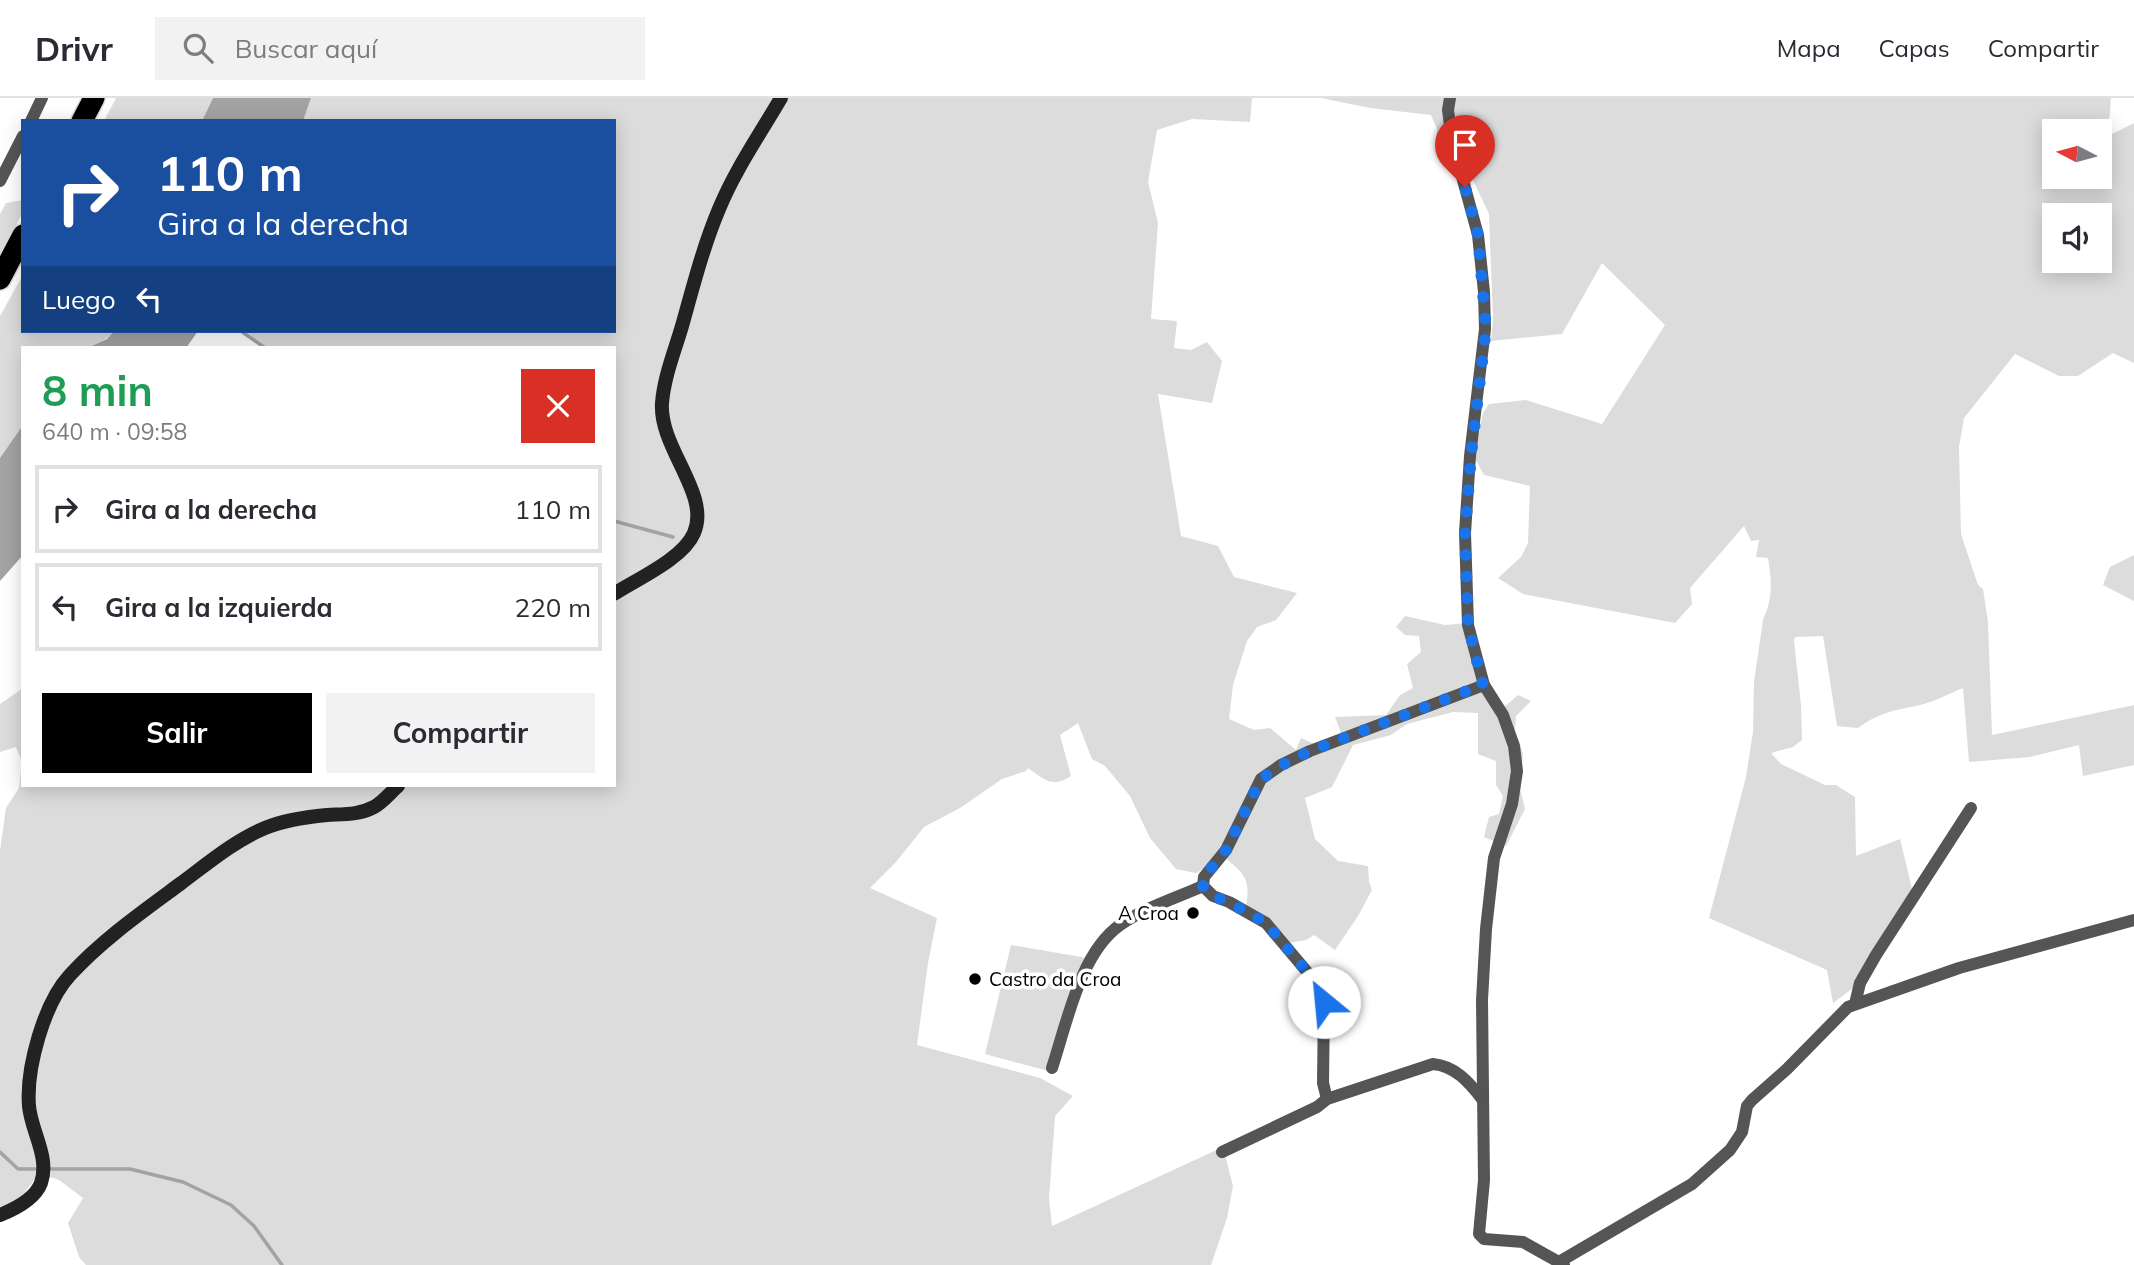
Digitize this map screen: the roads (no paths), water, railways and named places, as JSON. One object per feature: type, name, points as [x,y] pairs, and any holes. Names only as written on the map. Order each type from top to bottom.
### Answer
[{"type":"highway","points":[[83,119],[94,98]]},
{"type":"highway","points":[[0,279],[21,239]]},
{"type":"street","points":[[31,119],[42,98]]},
{"type":"street","points":[[616,593],[675,555],[694,534],[698,516],[695,496],[666,435],[662,404],[668,372],[719,207],[781,98]]},
{"type":"street","points":[[1450,98],[1448,110],[1452,140],[1478,235],[1486,329],[1465,533],[1468,625],[1483,685],[1503,715],[1514,746],[1517,771],[1512,804],[1494,858],[1486,929],[1482,1000],[1485,1060],[1482,1099],[1484,1180],[1479,1234],[1484,1240],[1523,1242],[1562,1263],[1692,1184],[1730,1150],[1742,1132],[1747,1106],[1848,1007],[1959,968],[2134,920]]},
{"type":"street","points":[[0,181],[21,140]]},
{"type":"street","points":[[1203,886],[1204,877],[1226,850],[1261,779],[1310,751],[1483,685]]},
{"type":"street","points":[[0,1215],[17,1208],[40,1184],[43,1154],[29,1106],[30,1084],[35,1054],[46,1018],[68,977],[114,933],[227,849],[262,829],[281,822],[359,813],[374,807],[397,787]]},
{"type":"street","points":[[1855,1004],[1860,983],[1876,954],[1970,808]]},
{"type":"street","points":[[1052,1068],[1089,962],[1102,941],[1121,924],[1203,886]]},
{"type":"street","points":[[1203,886],[1213,896],[1266,923],[1319,986],[1324,1002],[1323,1083],[1327,1099]]},
{"type":"street","points":[[1222,1152],[1317,1107],[1327,1099],[1433,1064],[1446,1065],[1460,1075],[1482,1099]]},
{"type":"waterway","points":[[244,333],[262,346]]},
{"type":"waterway","points":[[616,522],[673,537]]},
{"type":"waterway","points":[[0,1152],[18,1169],[38,1169]]},
{"type":"waterway","points":[[46,1169],[130,1169],[183,1182],[231,1205],[254,1226],[282,1265]]},
{"type":"place","name":"A Croa","points":[[1193,913]]},
{"type":"place","name":"Castro da Croa","points":[[975,979]]}]
